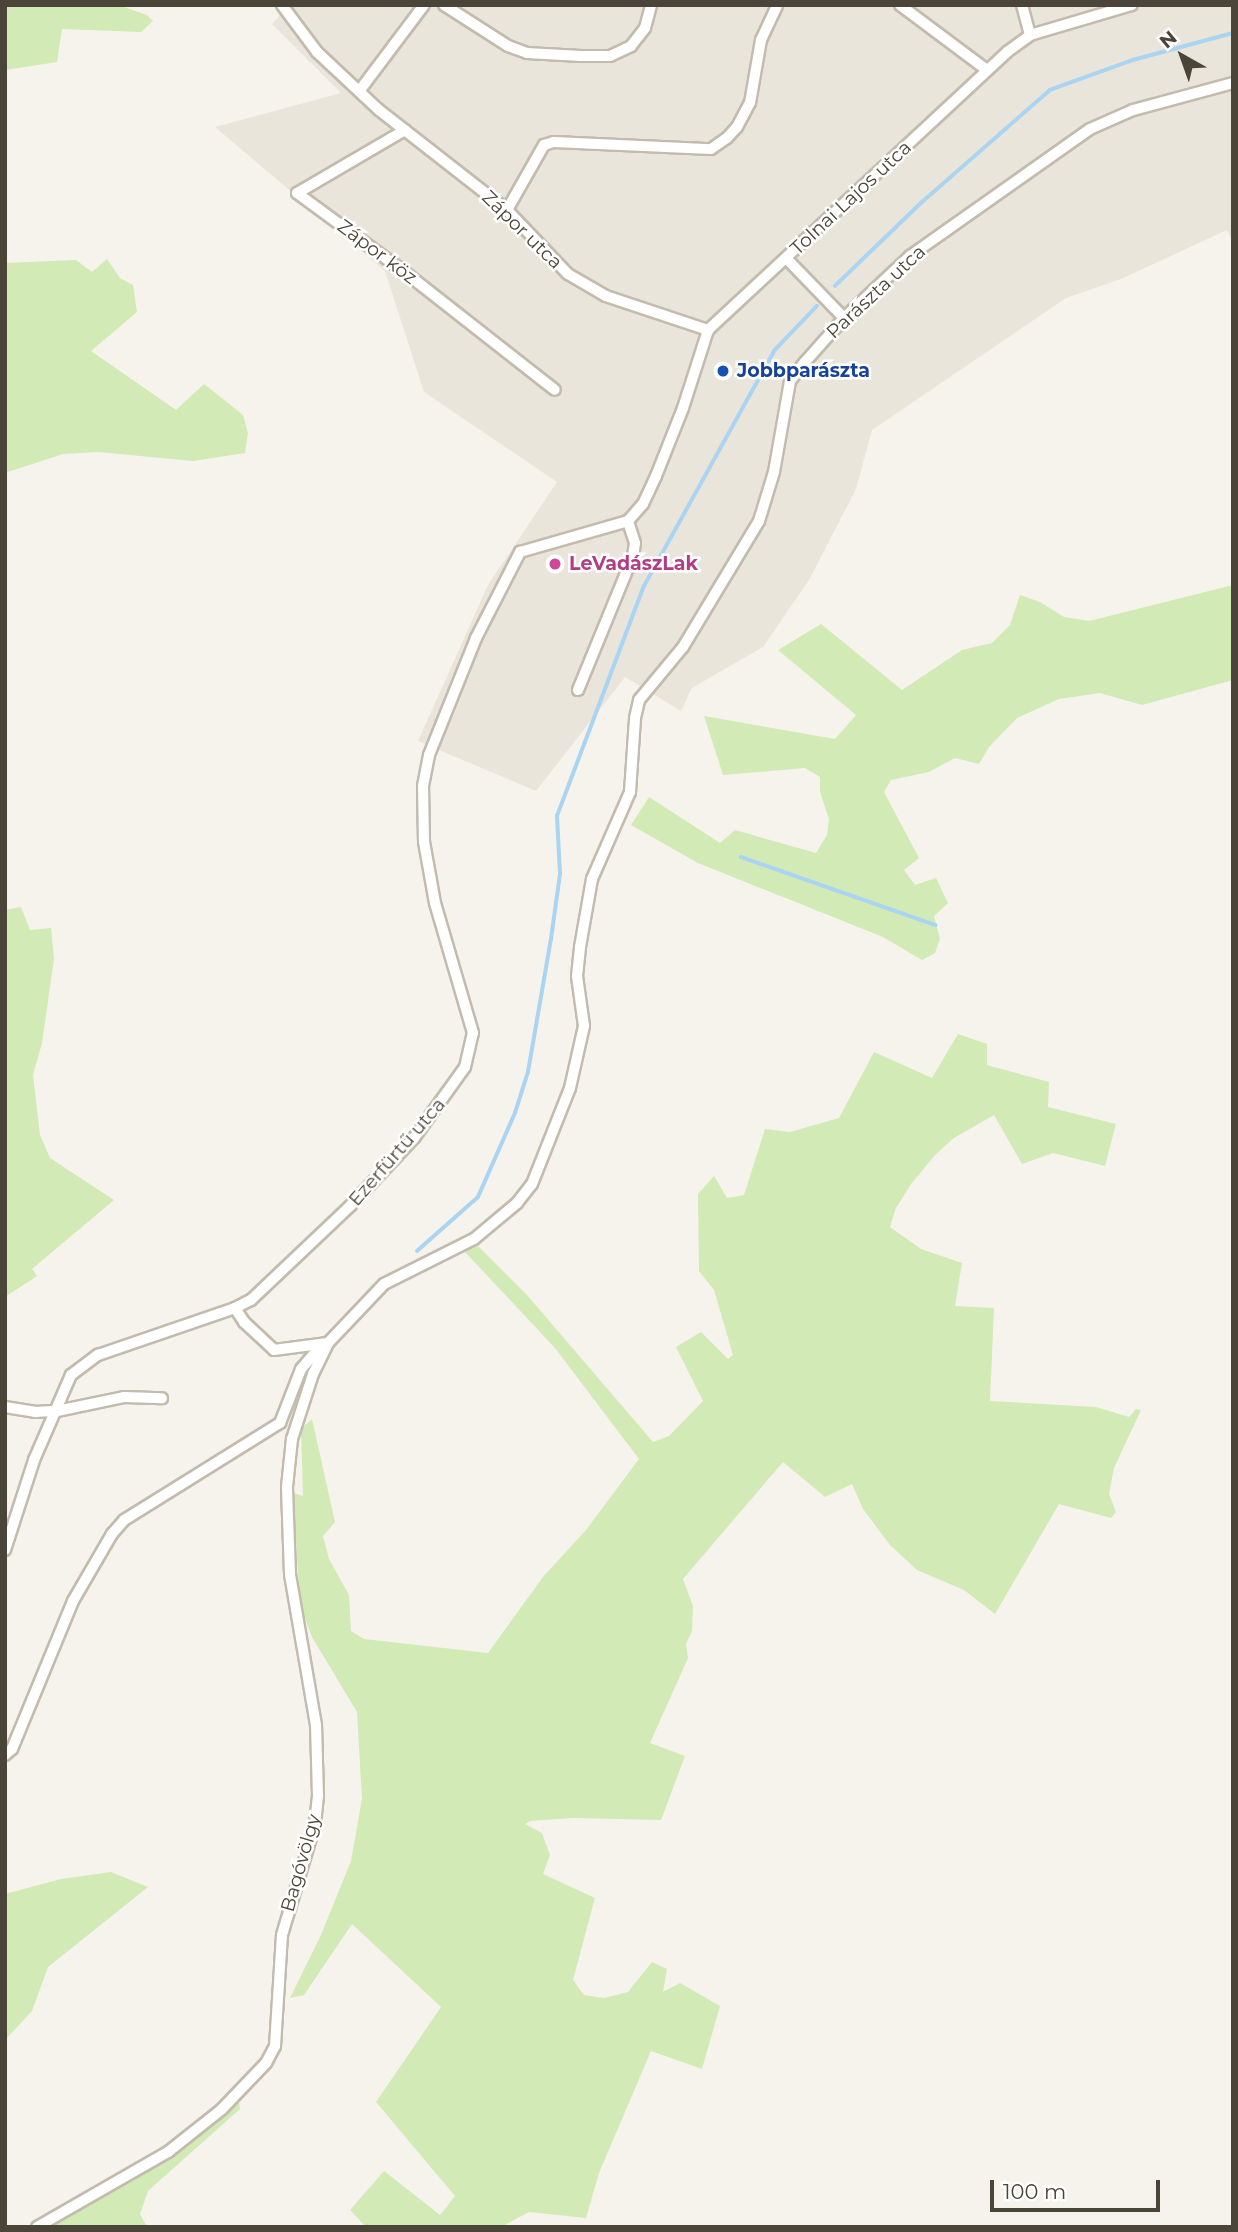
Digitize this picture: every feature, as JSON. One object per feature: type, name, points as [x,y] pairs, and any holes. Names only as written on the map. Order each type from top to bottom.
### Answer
[{"type":"street","name":"Zápor utca","points":[[282,5],[317,52],[405,130],[507,210],[568,274],[606,296],[708,330]]},
{"type":"street","points":[[360,90],[424,5]]},
{"type":"street","points":[[444,5],[508,46],[527,53],[610,56],[631,46],[645,28],[651,5]]},
{"type":"street","points":[[507,210],[544,145],[554,142],[711,149],[727,138],[737,127],[750,103],[761,40],[778,5]]},
{"type":"street","points":[[900,5],[987,70]]},
{"type":"street","points":[[1022,5],[1030,35]]},
{"type":"street","name":"Tolnai Lajos utca","points":[[708,330],[987,70],[1030,35],[1132,5]]},
{"type":"street","name":"Parászta utca","points":[[635,718],[639,700],[683,647],[759,521],[774,472],[790,381],[844,318],[911,256],[1090,129],[1133,110],[1233,83]]},
{"type":"street","name":"Zápor köz","points":[[405,130],[297,193],[402,270],[555,390]]},
{"type":"street","points":[[787,258],[844,318]]},
{"type":"street","points":[[578,690],[633,556],[635,543],[628,521],[643,504],[656,476],[692,383],[708,330]]},
{"type":"street","name":"Ezerfürtű utca","points":[[5,1550],[34,1460],[71,1375],[98,1355],[235,1308],[251,1300],[351,1205],[414,1138],[465,1068],[473,1033],[435,903],[424,842],[423,786],[429,755],[476,638],[520,552],[628,521]]},
{"type":"street","name":"Bagóvölgy","points":[[37,2227],[168,2152],[222,2109],[266,2063],[275,2046],[282,1935],[316,1824],[318,1796],[316,1725],[290,1574],[287,1488],[292,1439],[313,1374],[336,1332],[384,1284],[474,1239],[517,1203],[532,1184],[570,1088],[584,1026],[577,976],[580,947],[592,878],[630,792],[635,718]]},
{"type":"street","points":[[235,1308],[244,1322],[274,1350],[328,1343]]},
{"type":"street","points":[[5,1755],[12,1749],[73,1601],[112,1534],[124,1520],[280,1423],[301,1369],[316,1352]]},
{"type":"street","points":[[5,1407],[35,1412],[57,1411],[124,1397],[162,1398]]},
{"type":"shaded area","points":[[289,5],[1233,5],[1233,242],[1227,230],[1121,279],[1066,298],[872,430],[856,489],[809,580],[763,647],[692,688],[681,711],[625,677],[536,791],[418,741],[488,585],[557,482],[424,392],[385,271],[215,127],[341,93],[272,24]]},
{"type":"green space","points":[[5,5],[118,5],[147,15],[153,21],[141,32],[62,29],[57,62],[5,70]]},
{"type":"green space","points":[[107,259],[120,278],[133,285],[137,312],[91,351],[176,410],[204,384],[243,415],[248,433],[245,453],[193,461],[98,452],[63,454],[5,473],[5,263],[76,260],[92,272]]},
{"type":"green space","points":[[1233,585],[1233,680],[1142,705],[1100,693],[1059,699],[1017,718],[989,747],[979,764],[955,758],[929,772],[891,780],[884,792],[919,858],[904,870],[915,885],[936,878],[948,903],[934,916],[940,939],[935,953],[922,960],[883,937],[698,863],[631,825],[649,797],[720,843],[735,830],[816,853],[827,835],[829,819],[820,792],[820,777],[805,768],[723,775],[704,716],[835,739],[856,715],[778,650],[821,624],[902,690],[962,650],[992,643],[1010,625],[1020,595],[1040,602],[1064,617],[1089,621]]},
{"type":"green space","points":[[21,907],[30,930],[51,928],[54,959],[42,1043],[33,1075],[40,1135],[50,1158],[114,1200],[32,1269],[37,1276],[5,1297],[5,910]]},
{"type":"green space","points":[[958,1034],[987,1044],[987,1065],[1049,1082],[1048,1107],[1116,1124],[1105,1166],[1053,1153],[1022,1164],[994,1115],[954,1138],[936,1154],[911,1184],[896,1208],[890,1227],[921,1249],[962,1263],[955,1306],[994,1308],[990,1401],[1096,1407],[1129,1417],[1136,1409],[1141,1410],[1114,1468],[1109,1494],[1116,1512],[1111,1518],[1059,1504],[995,1614],[964,1590],[917,1570],[890,1545],[863,1509],[852,1484],[825,1497],[783,1462],[683,1579],[693,1606],[692,1631],[686,1644],[688,1658],[650,1743],[685,1756],[661,1820],[573,1818],[530,1821],[525,1824],[542,1833],[550,1855],[543,1874],[595,1898],[573,1980],[584,1995],[604,1998],[628,1992],[652,1962],[667,1969],[663,1992],[680,1983],[720,2006],[702,2069],[651,2051],[599,2173],[586,2218],[529,2212],[501,2227],[366,2227],[350,2210],[384,2171],[440,2215],[455,2196],[376,2102],[441,2007],[352,1924],[304,1995],[290,1998],[321,1935],[351,1861],[362,1799],[357,1712],[312,1637],[300,1605],[293,1493],[303,1496],[301,1429],[312,1419],[335,1522],[323,1536],[329,1559],[349,1595],[351,1631],[364,1639],[488,1653],[543,1577],[586,1530],[639,1459],[555,1348],[465,1252],[476,1244],[527,1295],[653,1442],[669,1436],[703,1401],[676,1347],[701,1332],[728,1359],[733,1355],[714,1290],[699,1271],[698,1194],[714,1176],[727,1198],[744,1195],[765,1129],[790,1132],[839,1118],[874,1052],[932,1078]]},
{"type":"green space","points":[[111,1872],[148,1887],[48,1967],[32,2011],[5,2040],[5,1894],[61,1879]]},
{"type":"green space","points":[[239,2101],[240,2109],[148,2191],[140,2214],[147,2227],[46,2227]]},
{"type":"waterway","points":[[835,286],[921,203],[1050,90],[1133,60],[1233,33]]},
{"type":"waterway","points":[[417,1251],[478,1197],[515,1113],[528,1072],[551,939],[560,874],[557,816],[644,586],[774,351],[817,306]]},
{"type":"waterway","points":[[741,857],[935,925]]},
{"type":"place","name":"Jobbparászta","points":[[723,371]]},
{"type":"place","name":"LeVadászLak","points":[[555,564]]}]
